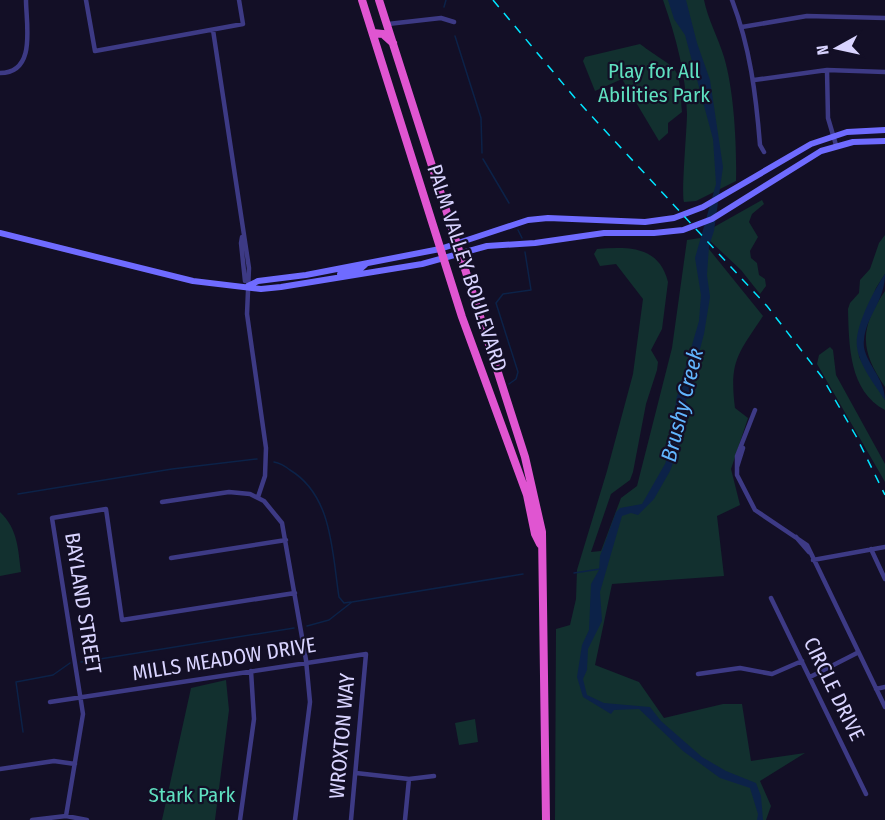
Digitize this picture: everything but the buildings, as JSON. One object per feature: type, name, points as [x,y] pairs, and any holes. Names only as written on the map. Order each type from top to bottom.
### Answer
[{"type":"highway","name":"PALM VALLEY BOULEVARD","points":[[362,0],[443,259],[486,387],[527,495],[535,534],[541,546]]},
{"type":"highway","name":"PALM VALLEY BOULEVARD","points":[[380,0],[517,434],[539,514],[545,621],[546,820]]},
{"type":"highway","points":[[367,13],[378,24],[388,24]]},
{"type":"highway","points":[[373,33],[383,34],[394,45]]},
{"type":"highway","points":[[486,387],[491,389],[506,429],[510,434],[517,434]]},
{"type":"main road","points":[[246,287],[258,281],[366,264],[440,249],[528,220],[548,218],[645,222],[681,216],[704,207],[811,144],[832,135],[866,129],[885,130]]},
{"type":"main road","points":[[0,233],[193,281],[261,289],[443,259],[487,246],[535,243],[600,233],[674,231],[703,223],[807,159],[836,145],[885,141]]},
{"type":"main road","points":[[317,281],[358,271],[366,264]]},
{"type":"street","points":[[0,73],[15,70],[25,58],[26,0]]},
{"type":"street","points":[[86,0],[95,51],[243,24],[239,0]]},
{"type":"street","points":[[732,0],[742,27],[754,80],[760,145],[764,152]]},
{"type":"street","points":[[742,27],[807,16],[885,18]]},
{"type":"street","points":[[388,24],[441,18],[454,22]]},
{"type":"street","points":[[213,30],[243,237],[242,260],[247,314],[266,448],[265,476],[258,497]]},
{"type":"street","points":[[754,80],[827,70],[885,72]]},
{"type":"street","points":[[827,70],[828,118],[836,145]]},
{"type":"street","points":[[755,410],[737,467],[737,475],[753,508],[807,545],[857,653],[885,707]]},
{"type":"street","points":[[162,502],[229,492],[258,497],[279,517],[286,540],[306,663],[309,717],[295,820]]},
{"type":"street","name":"BAYLAND STREET","points":[[66,816],[82,730],[81,698],[52,518],[106,509],[122,620],[295,593]]},
{"type":"street","points":[[171,558],[286,540]]},
{"type":"street","points":[[813,560],[885,547]]},
{"type":"street","points":[[871,549],[885,579]]},
{"type":"street","name":"CIRCLE DRIVE","points":[[771,598],[867,794]]},
{"type":"street","points":[[810,677],[857,653]]},
{"type":"street","name":"MILLS MEADOW DRIVE","points":[[50,702],[366,654]]},
{"type":"street","name":"WROXTON WAY","points":[[351,820],[366,654]]},
{"type":"street","points":[[698,674],[740,668],[772,674],[802,661]]},
{"type":"street","points":[[240,820],[254,720],[255,692],[251,671]]},
{"type":"street","points":[[876,689],[885,687]]},
{"type":"street","points":[[0,770],[54,761],[75,764]]},
{"type":"street","points":[[356,773],[409,779],[434,776]]},
{"type":"street","points":[[405,820],[409,779]]},
{"type":"street","points":[[33,820],[66,816],[87,820]]},
{"type":"green space","points":[[663,0],[704,0],[724,57],[730,85],[735,135],[736,181],[696,201],[684,202],[687,122],[685,85],[680,56]]},
{"type":"green space","name":"Play for All Abilities Park","points":[[640,44],[669,64],[674,69],[680,83],[682,112],[668,123],[668,133],[659,141],[622,79],[595,91],[583,61],[585,57]]},
{"type":"green space","points":[[762,200],[764,204],[752,214],[749,222],[758,237],[750,251],[751,258],[757,263],[759,275],[765,279],[766,286],[760,294],[741,270],[709,240],[714,227]]},
{"type":"green space","points":[[885,235],[885,274],[876,288],[858,334],[859,357],[885,400],[885,410],[873,402],[864,391],[853,366],[848,309],[859,293],[860,280],[870,269],[879,243]]},
{"type":"green space","points":[[700,238],[763,316],[737,359],[733,379],[735,408],[748,418],[731,469],[740,505],[717,516],[724,576],[612,584],[595,665],[639,682],[664,718],[723,704],[742,704],[751,761],[805,753],[760,781],[771,806],[766,820],[555,820],[556,629],[570,625],[576,599],[577,570],[633,374],[643,299],[616,264],[600,266],[594,254],[597,249],[619,248],[640,251],[657,261],[664,270],[668,282],[662,329],[651,350],[658,362],[657,370],[646,404],[633,472],[630,480],[611,494],[591,552],[601,551],[621,498],[637,486],[672,348],[687,240]]},
{"type":"green space","points":[[885,291],[885,387],[871,362],[866,339],[871,317]]},
{"type":"green space","points":[[830,347],[833,350],[836,375],[885,464],[885,482],[817,364],[819,355]]},
{"type":"green space","points":[[0,512],[14,532],[21,572],[0,576]]},
{"type":"green space","name":"Stark Park","points":[[226,680],[229,710],[215,820],[162,820],[191,688]]},
{"type":"green space","points":[[475,719],[478,742],[459,745],[455,723]]},
{"type":"water","name":"Brushy Creek","points":[[668,0],[686,0],[697,43],[710,80],[723,167],[714,231],[709,246],[707,275],[710,297],[704,334],[683,413],[681,441],[670,471],[654,499],[638,515],[631,513],[622,516],[600,592],[602,621],[588,649],[587,670],[583,679],[587,695],[604,703],[650,707],[661,721],[702,757],[726,771],[756,783],[761,796],[763,820],[757,820],[758,814],[750,788],[720,778],[683,751],[639,709],[614,710],[611,714],[583,697],[577,677],[582,645],[589,630],[591,584],[599,570],[600,556],[616,512],[620,508],[642,504],[665,464],[674,438],[676,400],[699,321],[701,295],[695,258],[716,184],[713,139],[685,35],[674,19]]},
{"type":"water","points":[[885,274],[882,292],[865,331],[864,347],[881,383],[885,400],[861,361],[857,339],[866,309]]},
{"type":"waterway","points":[[444,7],[446,0]]},
{"type":"waterway","points":[[455,36],[481,118],[482,153]]},
{"type":"waterway","points":[[483,159],[509,203]]},
{"type":"waterway","points":[[518,230],[522,238]]},
{"type":"waterway","points":[[509,384],[516,379],[518,372],[496,303],[503,294],[531,290],[525,252]]},
{"type":"waterway","points":[[18,494],[172,469],[257,459]]},
{"type":"waterway","points":[[274,462],[284,466],[304,481],[315,495],[328,527],[339,597],[344,603],[351,602]]},
{"type":"waterway","points":[[574,573],[600,569]]},
{"type":"waterway","points":[[307,626],[329,620],[352,602],[523,574]]},
{"type":"waterway","points":[[81,662],[294,628]]},
{"type":"waterway","points":[[23,732],[16,682],[53,675],[70,663]]},
{"type":"railway","points":[[493,0],[575,98],[767,306],[822,377],[856,436],[885,495]]}]
